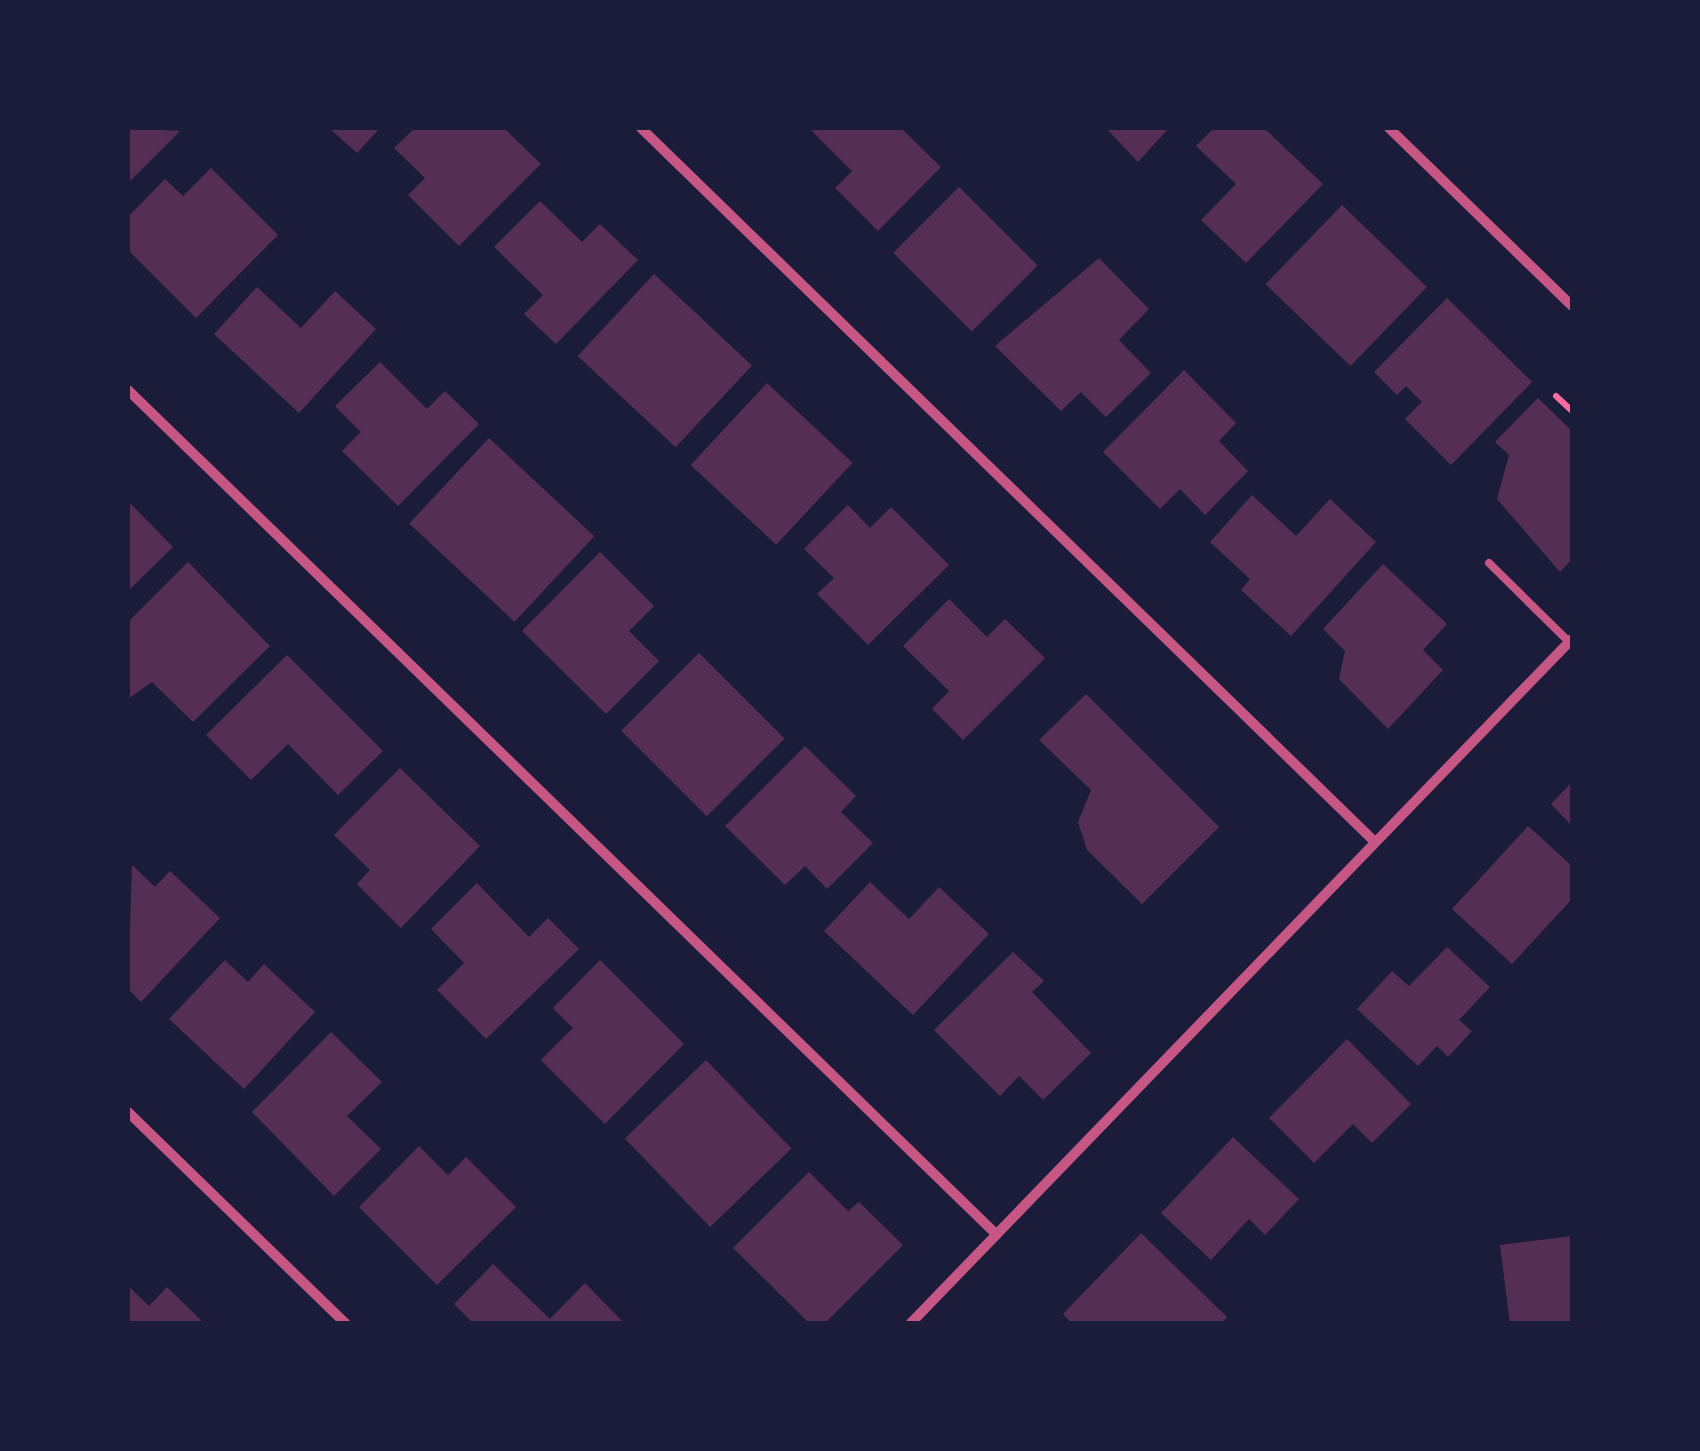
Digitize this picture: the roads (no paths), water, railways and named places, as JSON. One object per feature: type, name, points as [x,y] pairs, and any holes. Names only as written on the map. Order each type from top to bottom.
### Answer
[{"type":"street","points":[[641,128],[1375,842]]},
{"type":"street","points":[[1389,128],[1572,306]]},
{"type":"street","points":[[128,390],[996,1234]]},
{"type":"street","points":[[910,1324],[1571,640]]},
{"type":"street","points":[[128,1112],[346,1324]]},
{"type":"lane","points":[[1489,563],[1571,640]]}]
